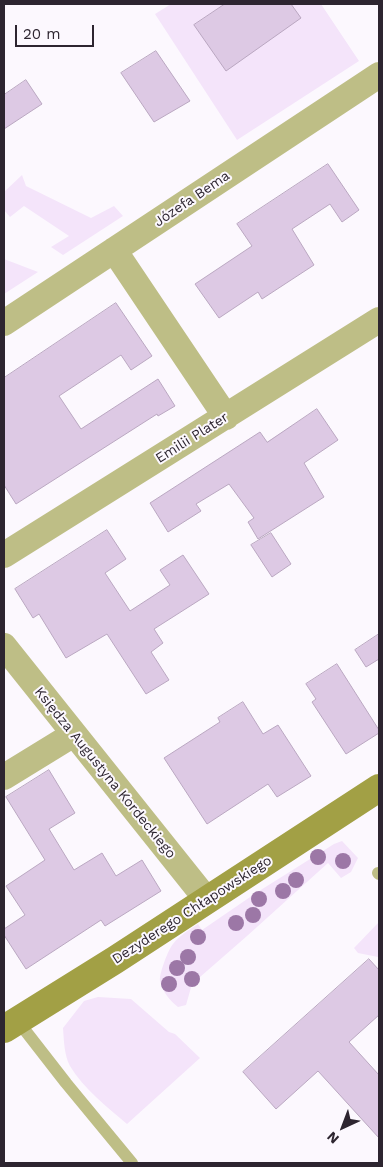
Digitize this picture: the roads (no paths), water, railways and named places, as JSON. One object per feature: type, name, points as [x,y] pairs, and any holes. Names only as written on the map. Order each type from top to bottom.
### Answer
[{"type":"street","name":"Józefa Bema","points":[[4,323],[379,75]]},
{"type":"street","points":[[114,250],[226,417]]},
{"type":"street","name":"Emilii Plater","points":[[4,556],[379,320]]},
{"type":"street","name":"Księdza Augustyna Kordeckiego","points":[[4,646],[207,900]]},
{"type":"street","points":[[4,777],[74,734]]},
{"type":"street","name":"Dezyderego Chłapowskiego","points":[[10,1025],[115,960],[379,788]]},
{"type":"lane","points":[[10,1025],[132,1163]]}]
